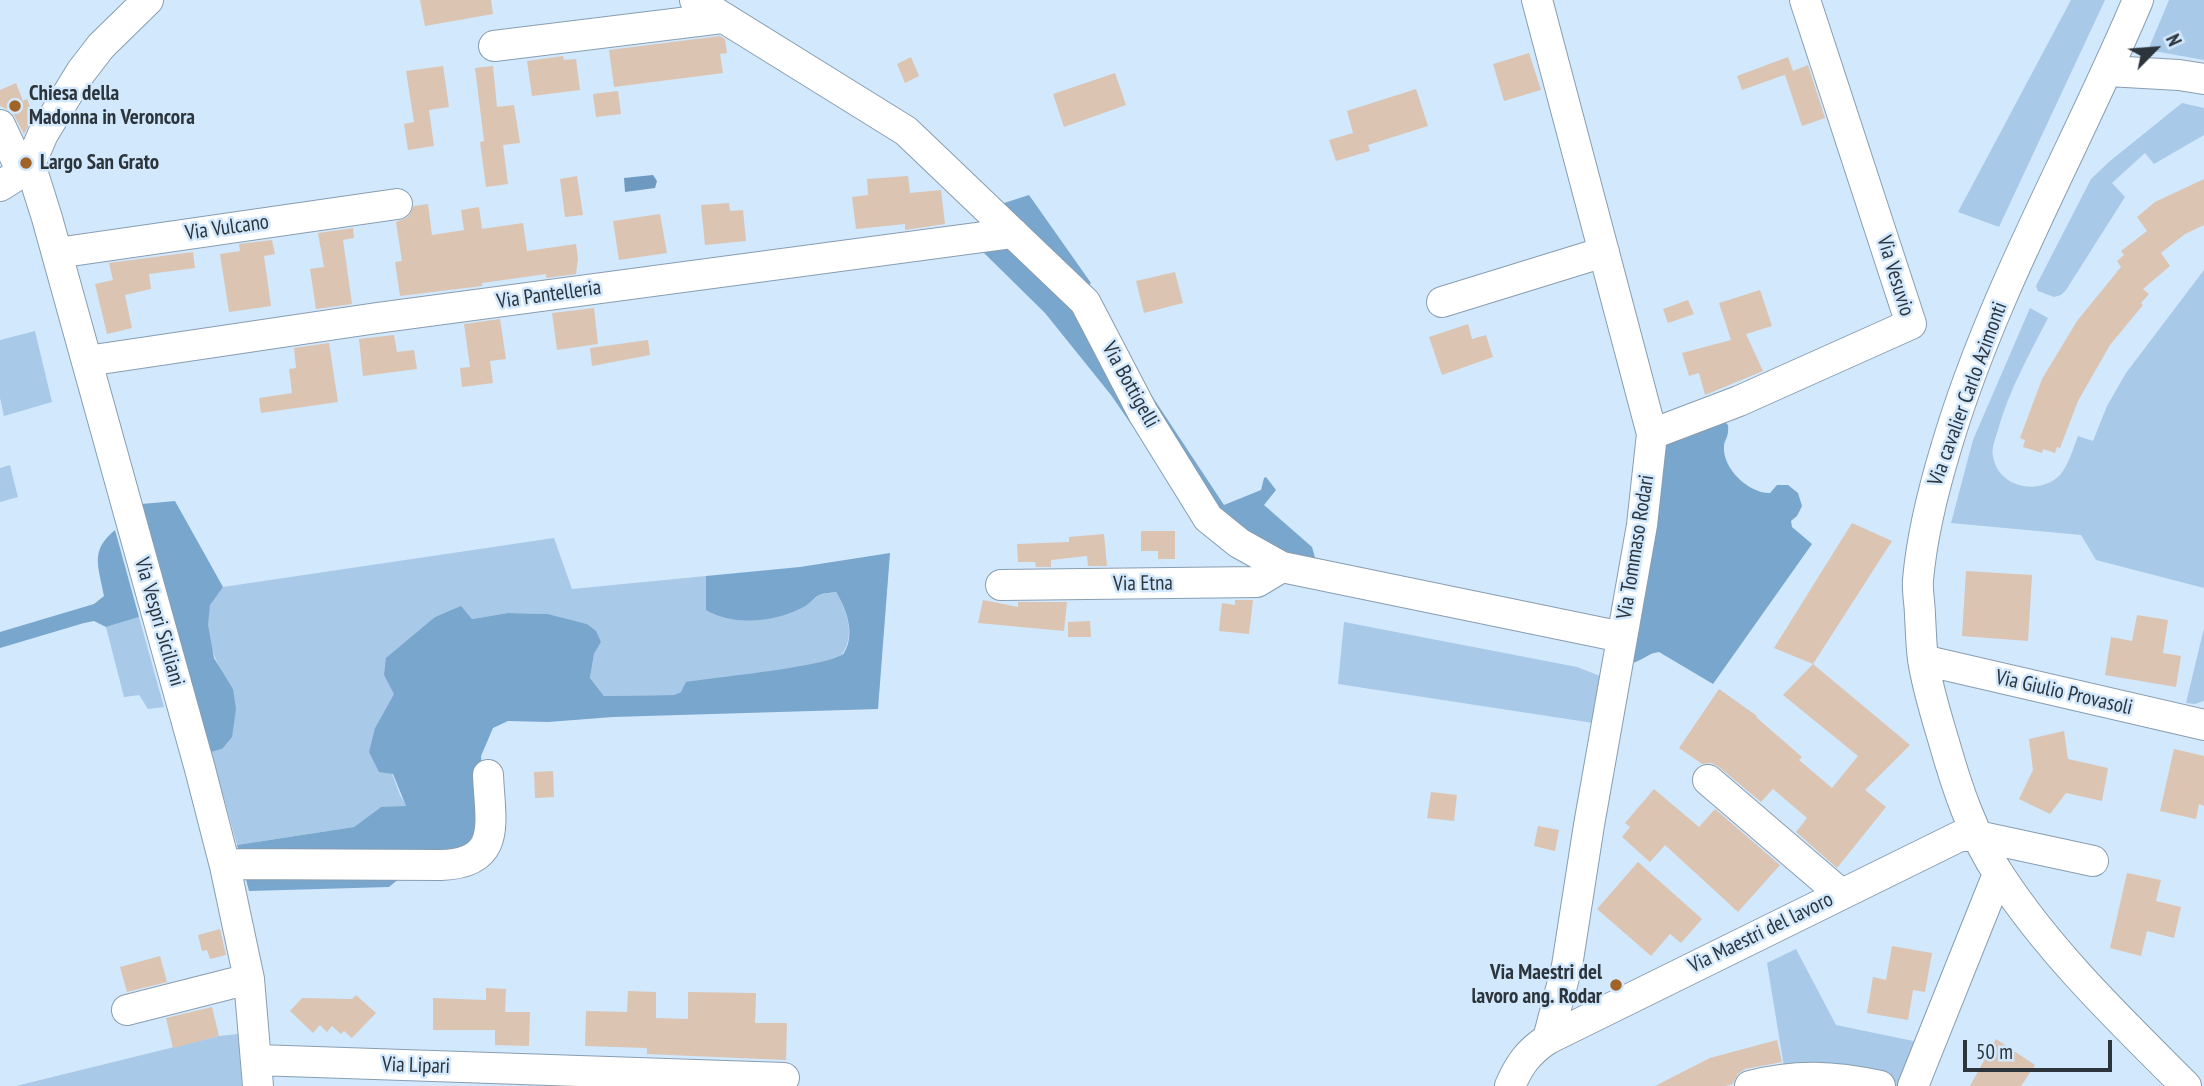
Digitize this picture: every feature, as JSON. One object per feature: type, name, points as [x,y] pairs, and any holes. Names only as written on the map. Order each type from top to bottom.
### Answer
[{"type":"street","points":[[16,175],[71,86],[101,46],[148,0]]},
{"type":"street","name":"Via Bottigelli","points":[[695,0],[906,131],[1084,302],[1143,413],[1208,518],[1238,543],[1282,567],[1622,637]]},
{"type":"street","name":"Via Tommaso Rodari","points":[[1537,0],[1652,434],[1642,525],[1567,966],[1548,1039]]},
{"type":"street","name":"Via Vesuvio","points":[[1652,434],[1739,401],[1911,324],[1805,0]]},
{"type":"street","name":"Via cavalier Carlo Azimonti","points":[[2138,0],[2108,71],[2055,178],[1982,341],[1954,420],[1929,506],[1918,582],[1923,660],[1953,774],[1977,836],[1998,874],[2037,929],[2110,1010],[2186,1086]]},
{"type":"street","points":[[494,46],[722,18]]},
{"type":"street","points":[[2108,71],[2204,79]]},
{"type":"street","name":"Via Vespri Siciliani","points":[[0,125],[16,175],[57,253],[197,757],[225,866],[249,979],[258,1073]]},
{"type":"street","name":"Via Vulcano","points":[[57,253],[397,204]]},
{"type":"street","name":"Via Pantelleria","points":[[87,361],[376,317],[1013,233]]},
{"type":"street","points":[[1442,302],[1604,252]]},
{"type":"street","name":"Via Etna","points":[[1001,585],[1257,582],[1282,567]]},
{"type":"street","name":"Via Giulio Provasoli","points":[[1923,660],[2204,725]]},
{"type":"street","points":[[225,866],[464,863],[477,856],[486,844],[489,820],[488,775]]},
{"type":"street","name":"Via Maestri del lavoro","points":[[1709,780],[1841,894]]},
{"type":"street","name":"Via Maestri del lavoro","points":[[1548,1039],[1960,836],[1977,836]]},
{"type":"street","points":[[1977,836],[2093,861]]},
{"type":"street","points":[[1913,1086],[1998,874]]},
{"type":"street","points":[[127,1010],[249,979]]},
{"type":"street","points":[[1510,1086],[1523,1060],[1548,1039]]},
{"type":"street","name":"Via Lipari","points":[[258,1073],[784,1078]]},
{"type":"street","points":[[1750,1086],[1789,1078],[1823,1077],[1880,1086]]},
{"type":"shaded area","points":[[2071,0],[2105,0],[1999,227],[1958,212]]},
{"type":"shaded area","points":[[2169,0],[2204,0],[2204,60],[2148,50]]},
{"type":"shaded area","points":[[2182,103],[2204,108],[2204,135],[2154,164],[2145,153],[2112,183],[2125,197],[2066,290],[2054,297],[2038,291],[2036,286],[2091,179]]},
{"type":"shaded area","points":[[653,175],[657,181],[655,188],[625,192],[624,178]]},
{"type":"shaded area","points":[[1029,195],[1091,283],[1080,294],[1001,204]]},
{"type":"shaded area","points":[[1012,235],[1083,304],[1190,510],[1111,395],[1045,313],[984,253],[990,238]]},
{"type":"shaded area","points":[[2204,270],[2204,588],[2096,560],[2081,535],[1951,523],[1973,440],[2030,308],[2048,318],[2008,401],[1993,453],[1996,467],[2003,475],[2011,482],[2031,487],[2051,482],[2060,475],[2078,436],[2093,441],[2107,406],[2126,373]]},
{"type":"shaded area","points":[[35,331],[52,402],[4,416],[0,398],[0,340]]},
{"type":"shaded area","points":[[1150,393],[1224,505],[1261,490],[1266,477],[1276,490],[1264,505],[1312,547],[1316,561],[1307,566],[1212,514],[1141,395]]},
{"type":"shaded area","points":[[1720,418],[1728,425],[1724,446],[1732,471],[1746,485],[1762,492],[1770,493],[1777,485],[1788,485],[1798,493],[1802,506],[1791,521],[1792,527],[1812,544],[1713,684],[1659,652],[1632,663],[1661,446]]},
{"type":"shaded area","points":[[10,465],[18,497],[0,502],[0,468]]},
{"type":"shaded area","points":[[175,501],[223,587],[210,605],[208,625],[214,658],[233,689],[236,709],[232,737],[222,749],[211,752],[142,504]]},
{"type":"shaded area","points":[[115,530],[139,617],[106,627],[94,621],[84,623],[0,648],[0,632],[94,604],[104,596],[98,568],[99,552]]},
{"type":"shaded area","points":[[554,538],[572,589],[706,576],[706,610],[807,605],[819,595],[836,592],[849,626],[847,643],[838,659],[674,695],[604,696],[590,678],[594,654],[601,642],[587,624],[548,614],[508,613],[472,619],[461,607],[435,617],[384,675],[395,693],[375,728],[407,807],[381,807],[354,827],[237,845],[211,752],[222,749],[233,689],[216,660],[207,626],[210,605],[223,587]]},
{"type":"shaded area","points":[[890,553],[878,709],[613,717],[548,722],[508,721],[493,728],[481,756],[486,816],[483,841],[419,862],[389,887],[249,891],[237,845],[354,827],[381,807],[406,806],[393,774],[379,772],[369,752],[375,728],[394,694],[384,675],[386,658],[435,617],[461,606],[472,619],[508,613],[548,614],[587,624],[596,631],[601,642],[594,654],[590,678],[604,696],[674,695],[681,692],[686,682],[819,662],[836,658],[844,653],[848,646],[848,621],[836,592],[819,595],[796,611],[770,619],[730,619],[706,610],[706,576],[800,567]]},
{"type":"shaded area","points":[[139,617],[164,707],[148,709],[139,695],[124,697],[106,627]]},
{"type":"shaded area","points":[[1344,622],[1577,667],[1608,679],[1600,724],[1338,684]]},
{"type":"shaded area","points":[[2204,628],[2204,701],[2186,703]]},
{"type":"shaded area","points":[[1796,949],[1836,1025],[1923,1043],[1920,1086],[1750,1086],[1786,1079],[1767,963]]},
{"type":"shaded area","points":[[238,1034],[242,1086],[16,1086],[219,1036]]},
{"type":"building","points":[[420,0],[491,0],[493,14],[425,26]]},
{"type":"building","points":[[720,36],[725,39],[727,53],[720,54],[723,73],[614,87],[609,50]]},
{"type":"building","points":[[1529,53],[1541,90],[1504,101],[1493,64]]},
{"type":"building","points":[[563,56],[564,60],[576,59],[580,90],[532,96],[527,61]]},
{"type":"building","points":[[911,57],[919,76],[905,83],[897,64]]},
{"type":"building","points":[[1788,57],[1793,71],[1808,65],[1825,118],[1802,126],[1785,75],[1787,74],[1742,90],[1737,76]]},
{"type":"building","points":[[443,66],[449,107],[429,110],[434,146],[408,150],[404,124],[414,122],[406,71]]},
{"type":"building","points":[[493,66],[497,107],[514,105],[520,143],[503,145],[508,184],[486,187],[480,142],[484,141],[475,68]]},
{"type":"building","points":[[1115,73],[1126,105],[1064,127],[1053,94]]},
{"type":"building","name":"Chiesa della Madonna in Veroncora","points":[[16,83],[23,101],[27,99],[34,116],[24,134],[11,111],[0,106],[0,90]]},
{"type":"building","points":[[1416,89],[1428,126],[1368,145],[1370,151],[1336,161],[1329,140],[1353,133],[1347,111]]},
{"type":"building","points":[[618,91],[621,114],[596,117],[593,94]]},
{"type":"building","points":[[577,176],[583,215],[565,217],[560,179]]},
{"type":"building","points":[[908,176],[910,193],[941,190],[945,224],[905,230],[905,224],[856,229],[852,197],[868,195],[867,179]]},
{"type":"building","points":[[2204,179],[2204,225],[2185,234],[2161,253],[2170,266],[2143,289],[2149,294],[2110,345],[2078,401],[2060,448],[2057,447],[2055,453],[2043,449],[2042,453],[2023,447],[2025,440],[2020,438],[2042,379],[2077,321],[2121,267],[2117,261],[2124,255],[2121,251],[2147,231],[2137,217],[2155,202]]},
{"type":"building","points":[[729,203],[730,211],[743,210],[746,241],[705,245],[701,205]]},
{"type":"building","points":[[428,204],[432,235],[464,230],[461,210],[479,207],[482,229],[523,223],[527,251],[576,244],[576,274],[546,278],[546,274],[482,283],[482,286],[400,296],[395,262],[402,261],[396,222],[408,217],[414,206]]},
{"type":"building","points":[[660,214],[667,253],[619,260],[613,221]]},
{"type":"building","points":[[353,228],[354,238],[343,240],[352,304],[316,309],[310,269],[324,267],[318,233]]},
{"type":"building","points":[[272,240],[275,254],[264,256],[271,306],[229,312],[220,254],[240,251],[239,244]]},
{"type":"building","points":[[193,252],[195,268],[149,274],[151,289],[125,295],[132,328],[107,334],[95,284],[113,280],[109,263]]},
{"type":"building","points":[[1175,272],[1183,303],[1144,313],[1136,281]]},
{"type":"building","points":[[1760,290],[1772,326],[1746,334],[1763,371],[1705,395],[1699,373],[1689,376],[1682,353],[1731,340],[1719,303]]},
{"type":"building","points":[[1688,300],[1694,314],[1668,323],[1663,309]]},
{"type":"building","points":[[594,308],[598,344],[557,350],[552,313]]},
{"type":"building","points":[[500,319],[506,359],[490,361],[493,383],[462,387],[460,368],[470,367],[464,324]]},
{"type":"building","points":[[1468,324],[1472,339],[1486,335],[1493,357],[1442,375],[1429,337]]},
{"type":"building","points":[[394,335],[397,352],[414,350],[417,369],[363,376],[359,339]]},
{"type":"building","points":[[648,340],[650,355],[592,366],[590,348]]},
{"type":"building","points":[[329,343],[338,402],[261,413],[259,398],[292,393],[289,369],[296,368],[294,348]]},
{"type":"building","points":[[1852,523],[1892,541],[1813,664],[1774,648]]},
{"type":"building","points":[[1141,531],[1175,531],[1175,559],[1158,559],[1158,551],[1141,551]]},
{"type":"building","points":[[1104,534],[1107,566],[1088,566],[1087,556],[1051,560],[1051,567],[1036,567],[1035,562],[1018,562],[1017,544],[1069,542],[1069,537]]},
{"type":"building","points":[[1966,571],[2032,575],[2028,641],[1962,636]]},
{"type":"building","points":[[983,600],[1018,607],[1018,602],[1067,602],[1064,631],[978,623]]},
{"type":"building","points":[[1235,600],[1253,600],[1249,634],[1219,631],[1222,603],[1235,605]]},
{"type":"building","points":[[2137,615],[2168,620],[2163,653],[2181,656],[2176,687],[2105,675],[2111,637],[2132,641]]},
{"type":"building","points":[[1090,621],[1091,637],[1068,637],[1068,622]]},
{"type":"building","points":[[1813,664],[1910,745],[1865,790],[1886,807],[1837,868],[1796,832],[1807,818],[1773,789],[1761,802],[1719,767],[1711,763],[1702,764],[1679,748],[1719,689],[1757,716],[1802,757],[1799,760],[1832,788],[1858,756],[1783,695]]},
{"type":"building","points":[[2064,731],[2068,759],[2108,768],[2102,801],[2066,793],[2050,814],[2019,799],[2033,770],[2029,739]]},
{"type":"building","points":[[2174,749],[2204,756],[2204,806],[2199,804],[2196,819],[2160,811]]},
{"type":"building","points":[[553,771],[554,797],[535,798],[534,772]]},
{"type":"building","points":[[1654,789],[1699,827],[1715,809],[1780,865],[1738,912],[1665,845],[1650,862],[1622,837],[1630,827],[1625,823]]},
{"type":"building","points":[[1431,792],[1457,795],[1454,821],[1427,818]]},
{"type":"building","points":[[1538,826],[1559,830],[1555,851],[1534,846]]},
{"type":"building","points":[[1638,862],[1702,919],[1681,943],[1670,934],[1651,956],[1597,909]]},
{"type":"building","points":[[2127,873],[2161,880],[2156,901],[2181,907],[2174,938],[2147,931],[2141,956],[2110,948]]},
{"type":"building","points":[[220,929],[226,955],[210,959],[207,950],[202,951],[198,935]]},
{"type":"building","points":[[1892,946],[1932,953],[1925,992],[1913,990],[1908,1020],[1867,1013],[1873,977],[1886,980]]},
{"type":"building","points":[[160,956],[167,982],[127,992],[120,967]]},
{"type":"building","points":[[486,988],[506,989],[505,1012],[530,1012],[529,1046],[495,1045],[495,1030],[433,1030],[433,998],[486,1000]]},
{"type":"building","points":[[628,991],[656,992],[656,1018],[688,1019],[688,992],[756,993],[755,1023],[787,1023],[786,1060],[647,1054],[647,1048],[585,1046],[586,1011],[627,1012]]},
{"type":"building","points":[[356,995],[376,1013],[352,1038],[344,1031],[341,1034],[332,1026],[327,1032],[320,1025],[313,1033],[290,1011],[302,998],[352,999]]},
{"type":"building","points":[[212,1007],[219,1036],[173,1048],[166,1018]]},
{"type":"building","points":[[1996,1039],[2035,1065],[2021,1086],[1970,1086]]},
{"type":"building","points":[[1777,1040],[1782,1062],[1745,1069],[1738,1074],[1733,1084],[1655,1086],[1710,1058]]},
{"type":"place","name":"Chiesa della Madonna in Veroncora","points":[[15,106]]},
{"type":"place","name":"Largo San Grato","points":[[26,163]]},
{"type":"place","name":"Via Maestri del lavoro ang. Rodar","points":[[1616,985]]}]
